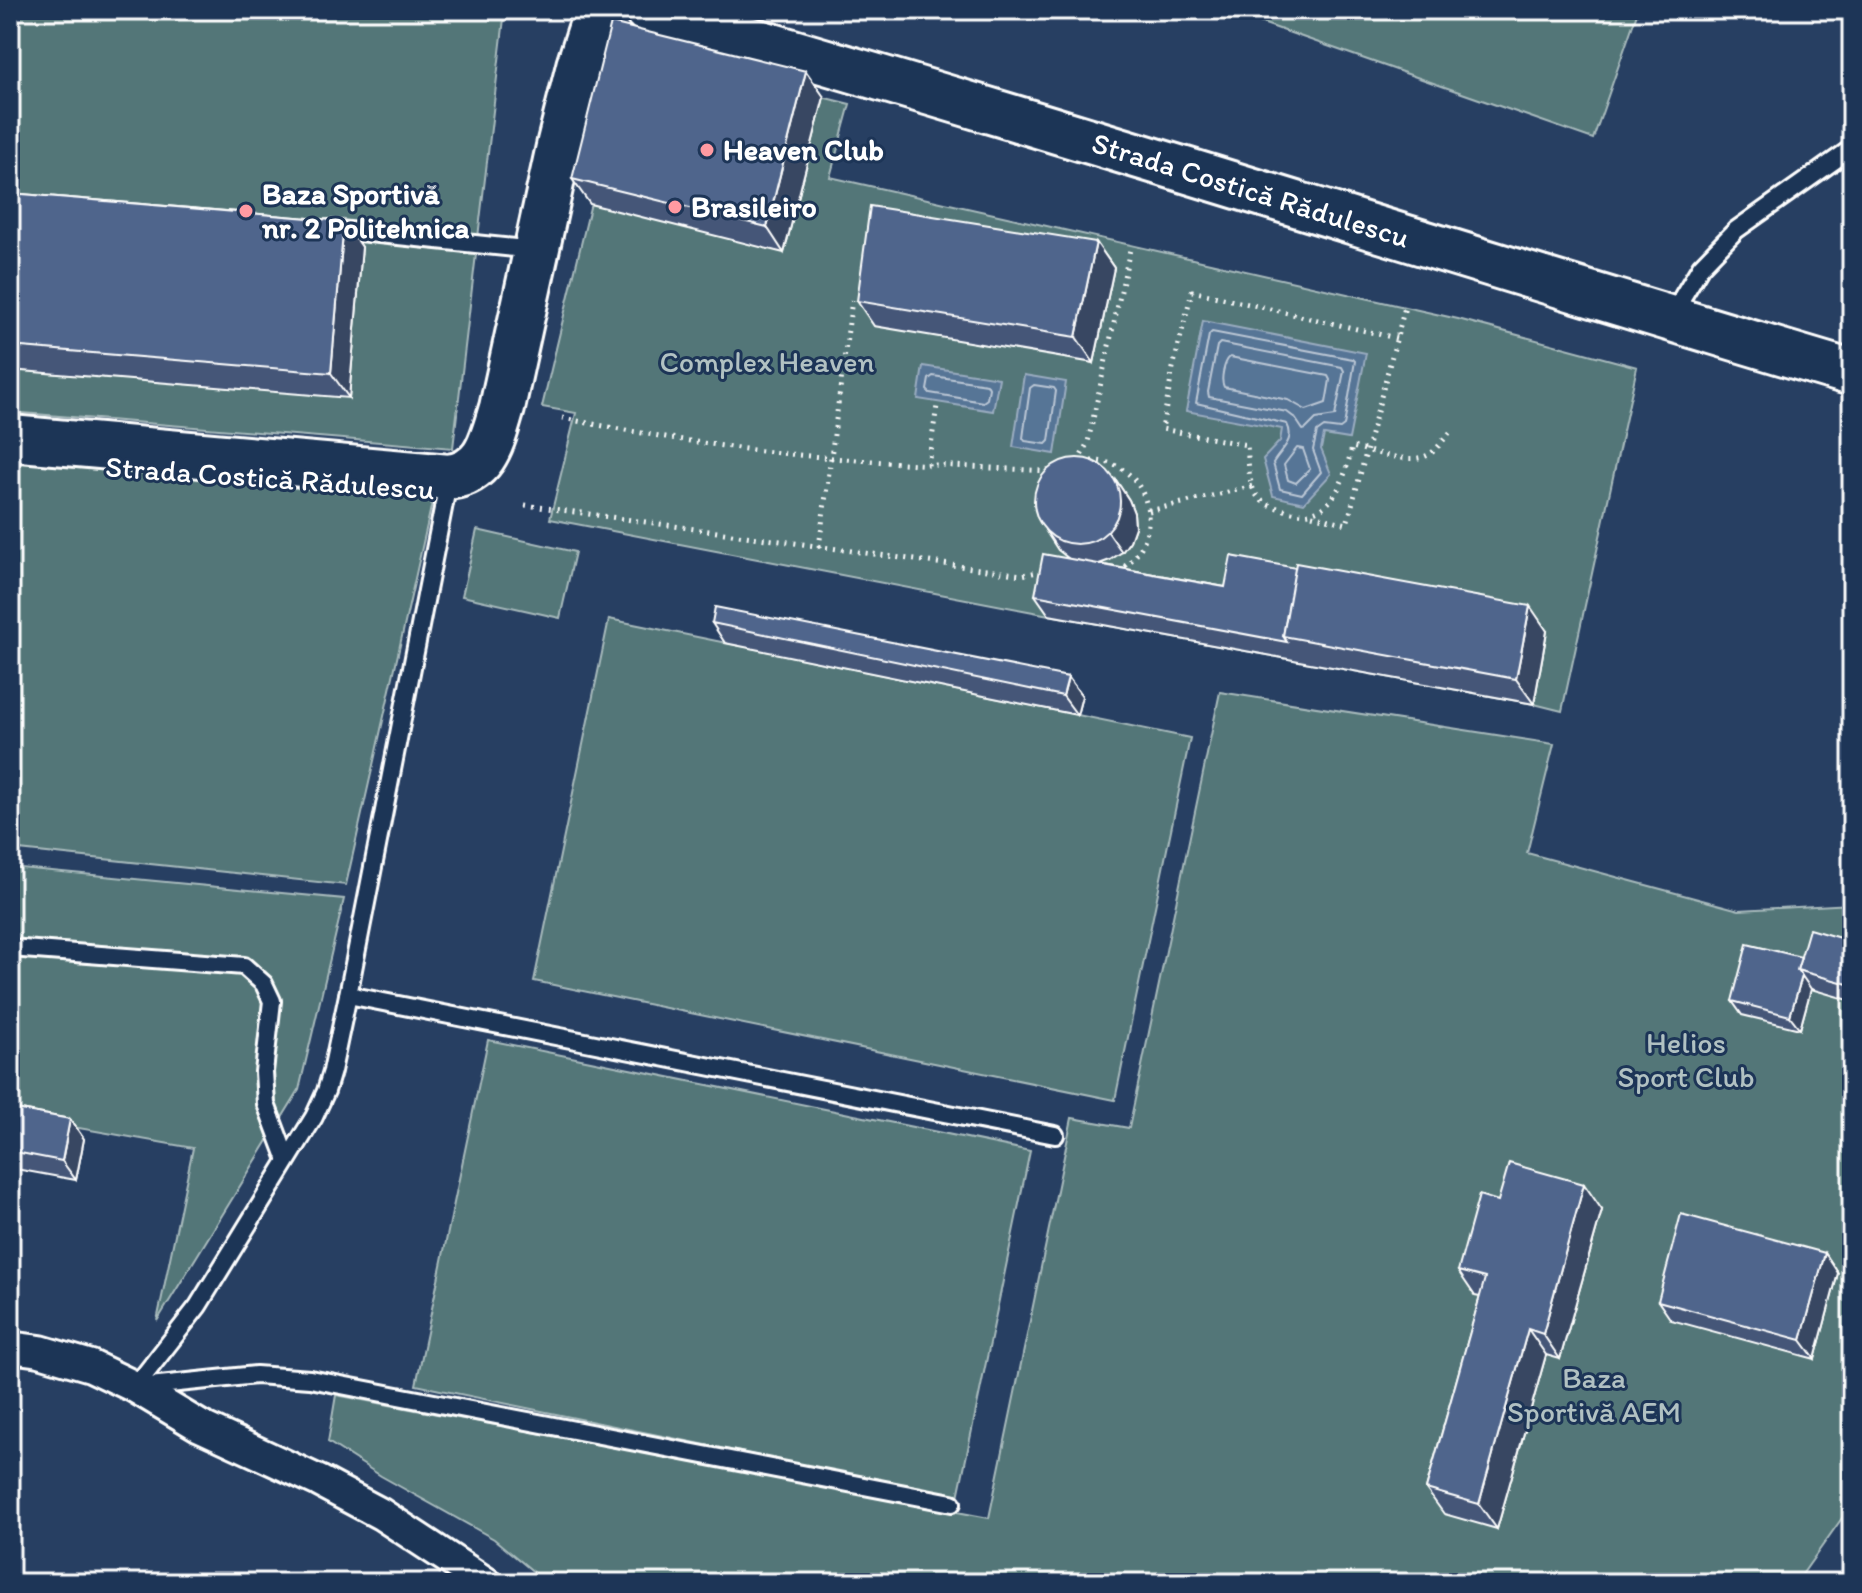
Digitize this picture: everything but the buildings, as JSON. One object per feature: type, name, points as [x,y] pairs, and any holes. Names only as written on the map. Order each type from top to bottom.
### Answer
[{"type":"street","name":"Strada Costică Rădulescu","points":[[10,438],[449,477],[474,469],[484,456],[502,408],[564,126],[597,10]]},
{"type":"street","name":"Strada Costică Rădulescu","points":[[647,10],[967,102],[1852,373]]},
{"type":"street","points":[[10,1347],[40,1351],[91,1366],[135,1387],[200,1426],[319,1481],[381,1514],[486,1583]]},
{"type":"lane","points":[[1677,321],[1683,296],[1701,266],[1736,230],[1852,148]]},
{"type":"lane","points":[[320,228],[536,250]]},
{"type":"lane","points":[[135,1387],[198,1306],[314,1117],[326,1091],[348,995],[449,477]]},
{"type":"lane","points":[[10,948],[244,966],[264,984],[272,1001],[264,1072],[266,1104],[287,1160]]},
{"type":"lane","points":[[348,995],[1055,1135]]},
{"type":"lane","points":[[135,1387],[256,1375],[310,1379],[952,1503]]},
{"type":"path","points":[[1078,462],[1088,442],[1131,245]]},
{"type":"path","points":[[1396,338],[1192,291],[1162,429],[1247,445],[1253,486],[1260,499],[1271,506],[1347,524],[1405,307]]},
{"type":"path","points":[[819,547],[852,300]]},
{"type":"path","points":[[928,465],[937,406]]},
{"type":"path","points":[[562,418],[675,439],[763,451],[928,465],[1059,469]]},
{"type":"path","points":[[1311,514],[1324,507],[1340,488],[1352,447],[1413,458],[1429,455],[1450,432]]},
{"type":"path","points":[[1068,467],[1078,462],[1097,461],[1115,466],[1131,477],[1143,493],[1149,511],[1148,533],[1138,554],[1122,569],[1112,573]]},
{"type":"path","points":[[1149,511],[1253,486]]},
{"type":"path","points":[[525,505],[1022,575],[1055,568]]},
{"type":"green space","name":"Baza Sportivă nr. 2 Politehnica","points":[[10,10],[505,10],[453,448],[10,412]]},
{"type":"green space","points":[[1225,10],[1638,10],[1593,139]]},
{"type":"green space","name":"Complex Heaven","points":[[628,49],[850,104],[830,177],[1458,319],[1637,367],[1562,711],[550,519],[576,413],[542,407]]},
{"type":"green space","points":[[10,449],[434,494],[346,885],[10,849]]},
{"type":"green space","points":[[477,530],[575,552],[560,618],[462,596]]},
{"type":"green space","points":[[609,619],[1190,738],[1115,1100],[534,981]]},
{"type":"green space","points":[[1220,692],[1554,744],[1527,853],[1739,910],[1852,904],[1852,1504],[1796,1583],[547,1583],[494,1539],[381,1476],[328,1442],[336,1395],[989,1518],[1072,1118],[1129,1128]]},
{"type":"green space","points":[[10,867],[344,899],[299,1090],[157,1321],[193,1148],[10,1116]]},
{"type":"green space","points":[[488,1040],[1030,1151],[958,1497],[416,1385]]},
{"type":"water","points":[[1203,321],[1366,353],[1349,439],[1324,435],[1321,449],[1331,474],[1304,503],[1273,496],[1263,459],[1280,441],[1282,429],[1186,411]]},
{"type":"water","points":[[923,366],[999,378],[993,411],[918,399]]},
{"type":"water","points":[[1024,375],[1066,382],[1055,454],[1013,447]]},
{"type":"place","name":"Heaven Club","points":[[707,150]]},
{"type":"place","name":"Brasileiro","points":[[675,207]]},
{"type":"place","name":"Baza Sportivă nr. 2 Politehnica","points":[[246,211]]},
{"type":"park label","name":"Helios Sport Club","points":[[1686,1060]]},
{"type":"park label","name":"Baza Sportivă AEM","points":[[1594,1395]]}]
